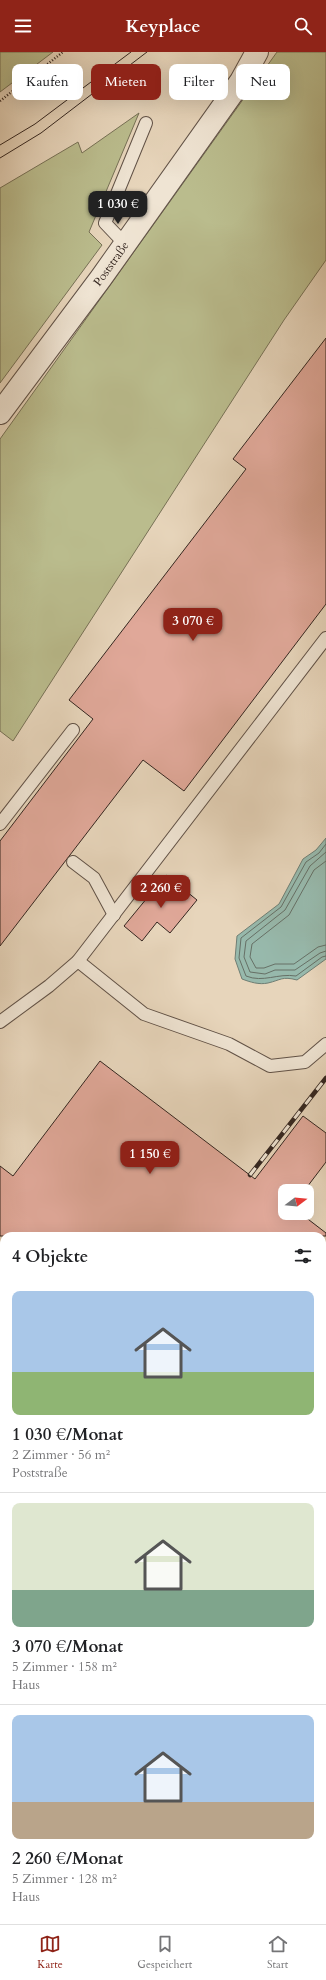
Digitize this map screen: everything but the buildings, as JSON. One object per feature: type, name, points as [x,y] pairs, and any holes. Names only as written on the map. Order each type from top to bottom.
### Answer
[{"type":"street","name":"Poststraße","points":[[0,413],[125,244],[240,81],[257,52]]},
{"type":"lane","points":[[125,244],[105,223],[146,122]]},
{"type":"lane","points":[[0,1022],[49,986],[78,961],[326,638]]},
{"type":"lane","points":[[0,824],[73,730]]},
{"type":"lane","points":[[73,862],[94,878],[114,915]]},
{"type":"lane","points":[[78,961],[144,1014],[229,1044],[270,1066],[305,1062],[323,1051]]},
{"type":"path","points":[[0,101],[63,52]]},
{"type":"green space","points":[[0,52],[53,52],[37,64],[12,64],[12,83],[0,92]]},
{"type":"green space","points":[[277,52],[326,52],[326,260],[284,320],[13,741],[0,731],[0,439],[243,100],[290,100],[290,64],[268,64]]},
{"type":"green space","points":[[139,113],[89,232],[102,245],[0,383],[0,188],[78,142],[82,153]]},
{"type":"water","points":[[326,838],[326,959],[297,980],[285,978],[261,984],[242,979],[235,959],[237,936],[279,904],[303,859],[316,850]]},
{"type":"tram line","points":[[0,145],[35,124],[131,52]]},
{"type":"tram line","points":[[0,158],[41,133],[147,52]]},
{"type":"railway","points":[[250,1175],[326,1078]]}]
